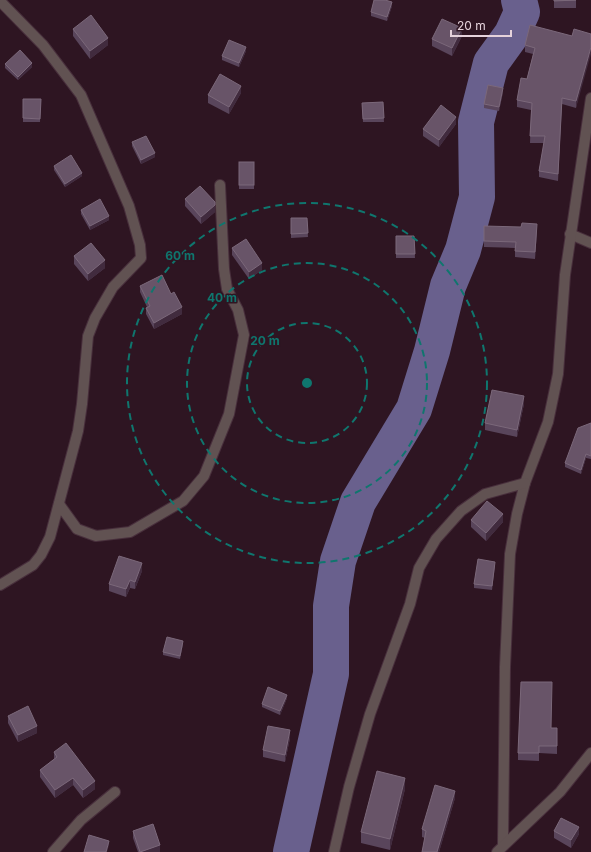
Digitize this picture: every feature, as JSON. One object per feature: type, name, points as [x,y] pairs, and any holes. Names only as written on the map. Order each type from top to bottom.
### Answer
[{"type":"street","points":[[0,0],[43,45],[81,95],[129,206],[140,245],[141,258],[113,287],[95,318],[88,336],[78,431],[60,504],[50,537],[41,555],[33,565],[0,586]]},
{"type":"street","points":[[500,848],[507,598],[510,554],[517,514],[525,482],[548,422],[558,374],[565,275],[591,98]]},
{"type":"street","points":[[60,504],[77,529],[96,536],[130,532],[183,501],[204,476],[229,414],[241,359],[244,335],[238,310],[227,289],[224,269],[220,185]]},
{"type":"street","points":[[570,234],[591,243]]},
{"type":"street","points":[[334,852],[349,787],[370,714],[404,624],[419,568],[436,539],[461,511],[485,494],[525,482]]},
{"type":"street","points":[[500,848],[560,792],[591,753]]},
{"type":"street","points":[[53,852],[81,820],[115,792]]},
{"type":"building","points":[[374,0],[385,0],[392,2],[387,17],[371,12]]},
{"type":"building","points":[[554,0],[576,0],[554,1]]},
{"type":"building","points":[[91,15],[108,38],[90,51],[73,29]]},
{"type":"building","points":[[442,19],[462,28],[452,48],[432,39]]},
{"type":"building","points":[[530,25],[572,36],[574,29],[591,34],[591,47],[576,101],[562,98],[558,174],[539,171],[545,136],[530,136],[532,103],[517,100],[521,78],[527,79],[535,48],[525,45]]},
{"type":"building","points":[[229,40],[246,47],[239,63],[222,56]]},
{"type":"building","points":[[20,50],[32,63],[18,77],[5,64]]},
{"type":"building","points":[[220,74],[241,86],[229,107],[208,95]]},
{"type":"building","points":[[488,85],[503,88],[499,107],[484,104]]},
{"type":"building","points":[[23,99],[41,99],[40,119],[23,118]]},
{"type":"building","points":[[383,102],[384,118],[363,119],[362,103]]},
{"type":"building","points":[[441,105],[456,117],[439,140],[423,129]]},
{"type":"building","points":[[146,136],[155,153],[141,160],[132,142]]},
{"type":"building","points":[[71,155],[82,173],[65,184],[54,166]]},
{"type":"building","points":[[239,162],[254,162],[254,185],[239,185]]},
{"type":"building","points":[[200,186],[215,202],[215,205],[201,217],[185,199]]},
{"type":"building","points":[[100,199],[109,216],[90,226],[81,210]]},
{"type":"building","points":[[291,218],[307,218],[308,233],[291,234]]},
{"type":"building","points":[[522,223],[537,224],[535,252],[515,251],[516,242],[484,241],[484,226],[521,227]]},
{"type":"building","points":[[396,236],[414,236],[415,254],[396,254]]},
{"type":"building","points":[[246,239],[262,263],[249,272],[232,248]]},
{"type":"building","points":[[91,243],[105,260],[88,274],[74,256]]},
{"type":"building","points":[[162,275],[171,294],[174,292],[182,307],[154,323],[146,308],[150,306],[140,286]]},
{"type":"building","points":[[492,390],[524,396],[517,430],[485,423]]},
{"type":"building","points":[[591,423],[591,456],[586,454],[581,470],[565,463],[578,428]]},
{"type":"building","points":[[487,501],[503,514],[486,533],[471,520]]},
{"type":"building","points":[[119,556],[142,563],[135,582],[130,580],[126,589],[109,584]]},
{"type":"building","points":[[478,559],[495,562],[492,586],[474,584]]},
{"type":"building","points":[[167,637],[183,641],[180,656],[163,652]]},
{"type":"building","points":[[521,682],[552,682],[551,728],[557,728],[557,746],[539,746],[539,753],[518,753]]},
{"type":"building","points":[[268,687],[287,695],[280,711],[262,704]]},
{"type":"building","points":[[28,706],[37,726],[18,735],[8,716]]},
{"type":"building","points":[[268,726],[290,730],[285,755],[263,750]]},
{"type":"building","points":[[66,743],[95,781],[83,790],[73,778],[55,790],[40,770],[57,757],[54,752]]},
{"type":"building","points":[[377,771],[405,778],[390,839],[361,832]]},
{"type":"building","points":[[435,785],[455,791],[437,852],[422,852],[426,831],[422,829]]},
{"type":"building","points":[[561,818],[579,827],[571,840],[554,831]]},
{"type":"building","points":[[153,824],[160,845],[140,852],[133,831]]},
{"type":"building","points":[[89,835],[109,841],[106,852],[84,852]]},
{"type":"waterway","points":[[291,852],[331,674],[331,606],[338,561],[358,502],[414,409],[432,351],[448,286],[463,250],[477,197],[476,122],[491,63],[512,34],[522,12],[519,0]]}]
